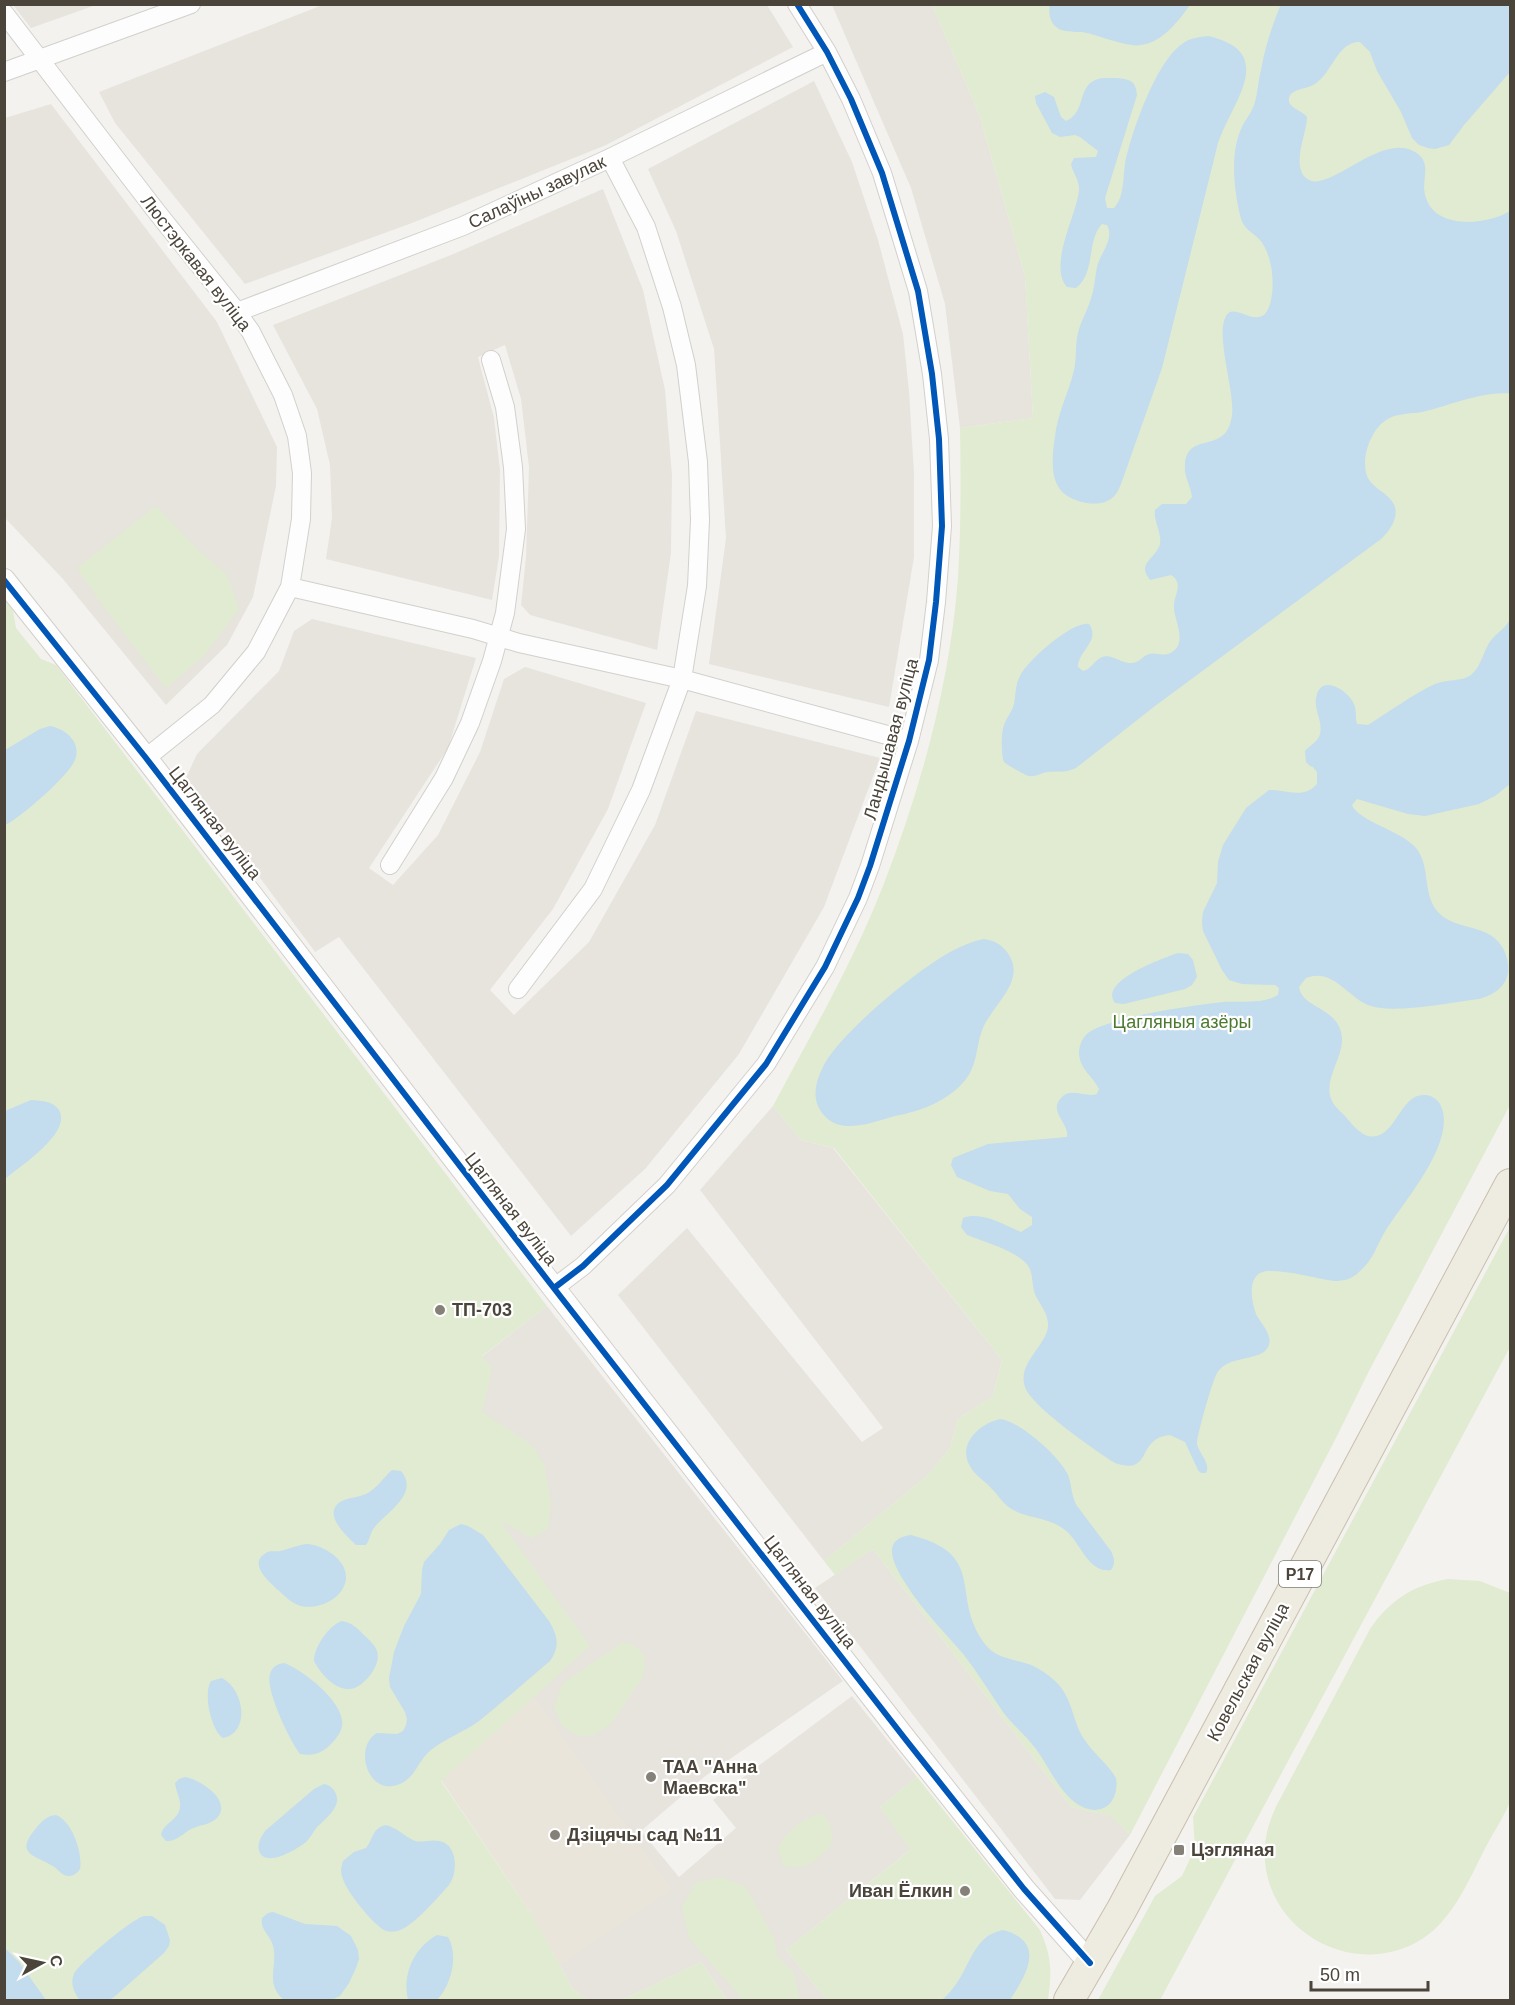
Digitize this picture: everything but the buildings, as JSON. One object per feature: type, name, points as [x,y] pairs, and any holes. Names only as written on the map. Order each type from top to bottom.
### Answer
[{"type":"highway","name":"Ковельская вуліца","points":[[1070,2001],[1122,1909],[1510,1184]]},
{"type":"street","points":[[4,72],[191,4]]},
{"type":"street","name":"Ландышавая вуліца","points":[[554,1288],[583,1266],[667,1185],[766,1064],[825,967],[858,898],[870,866],[909,741],[929,660],[942,526],[939,439],[932,374],[918,291],[882,173],[851,99],[827,52],[797,4]]},
{"type":"street","name":"Люстэркавая вуліца","points":[[4,14],[251,332],[283,395],[297,436],[302,473],[301,519],[290,587],[256,652],[212,705],[147,758]]},
{"type":"street","name":"Салаўіны завулак","points":[[237,312],[463,226],[610,158],[827,52]]},
{"type":"street","points":[[518,989],[593,889],[641,790],[682,679],[698,586],[700,520],[698,462],[686,365],[672,307],[646,226],[610,158]]},
{"type":"street","points":[[390,865],[444,778],[470,723],[505,613],[516,529],[513,467],[505,407],[491,360]]},
{"type":"street","name":"Цагляная вуліца","points":[[4,580],[147,758],[554,1288],[1024,1889],[1090,1963]]},
{"type":"street","points":[[290,587],[682,679],[909,741]]},
{"type":"shaded area","points":[[325,4],[767,5],[793,47],[606,145],[412,223],[245,284],[115,123],[99,92]]},
{"type":"shaded area","points":[[13,5],[96,5],[31,28]]},
{"type":"shaded area","points":[[832,5],[932,5],[979,114],[1025,276],[1033,418],[960,428],[945,304],[911,188]]},
{"type":"shaded area","points":[[814,81],[852,162],[878,240],[903,334],[914,474],[914,557],[889,707],[709,664],[726,538],[714,349],[676,231],[648,169]]},
{"type":"shaded area","points":[[51,104],[217,322],[277,447],[276,486],[253,597],[227,645],[166,705],[63,579],[5,518],[5,118]]},
{"type":"shaded area","points":[[603,189],[643,290],[665,390],[672,475],[671,553],[657,650],[530,615],[521,605],[526,557],[529,467],[521,399],[505,345],[478,357],[494,418],[500,470],[499,556],[492,600],[326,559],[332,518],[330,465],[317,409],[273,325],[451,255]]},
{"type":"shaded area","points":[[312,619],[476,658],[448,748],[369,868],[393,885],[438,835],[480,752],[504,679],[525,667],[646,703],[608,809],[553,909],[490,990],[514,1015],[589,942],[655,825],[696,711],[880,758],[824,907],[739,1054],[645,1169],[571,1236],[339,937],[315,952],[186,778],[197,754],[279,671],[294,631]]},
{"type":"shaded area","points":[[773,1106],[801,1140],[833,1148],[1002,1360],[993,1396],[958,1419],[950,1448],[929,1474],[824,1561],[618,1295],[687,1228],[862,1442],[883,1428],[700,1190]]},
{"type":"shaded area","points":[[547,1306],[843,1681],[704,1777],[641,1831],[679,1877],[736,1828],[713,1800],[852,1696],[917,1777],[880,1807],[911,1849],[786,1950],[827,2000],[727,2000],[701,1962],[622,2000],[588,2000],[573,1989],[532,1915],[417,1407]]},
{"type":"shaded area","points":[[873,1549],[1071,1807],[1112,1816],[1130,1835],[1080,1900],[1055,1899],[815,1588]]},
{"type":"shaded area","name":"Дзіцячы сад №11","points":[[534,1697],[671,1889],[560,1965],[532,1915],[441,1780]]},
{"type":"green space","name":"Цагляныя азёры","points":[[932,5],[1510,5],[1510,1105],[1369,1371],[1130,1835],[1111,1816],[1071,1807],[873,1549],[835,1575],[824,1561],[929,1474],[950,1448],[958,1419],[993,1396],[1002,1360],[834,1148],[801,1140],[773,1106],[831,998],[871,915],[910,811],[932,735],[948,657],[958,578],[960,428],[1033,418],[1025,276],[979,114]]},
{"type":"green space","points":[[156,506],[197,549],[227,575],[239,609],[204,656],[166,688],[77,568]]},
{"type":"green space","points":[[5,599],[13,611],[16,628],[41,659],[56,665],[547,1306],[482,1356],[492,1368],[482,1412],[533,1446],[544,1464],[551,1502],[548,1529],[532,1538],[500,1521],[590,1646],[441,1781],[532,1915],[573,1989],[588,2000],[5,2000]]},
{"type":"green space","points":[[1510,1227],[1510,1347],[1160,2000],[1098,2000],[1155,1896],[1182,1876],[1195,1848],[1193,1817]]},
{"type":"green space","points":[[1448,1579],[1480,1581],[1510,1593],[1512,1785],[1510,1802],[1461,1896],[1434,1930],[1422,1939],[1397,1950],[1372,1954],[1346,1952],[1322,1944],[1301,1930],[1284,1911],[1271,1888],[1265,1862],[1265,1846],[1272,1815],[1377,1619],[1394,1602],[1413,1590]]},
{"type":"green space","points":[[623,1642],[632,1644],[644,1654],[645,1666],[642,1678],[612,1723],[594,1735],[578,1736],[562,1726],[554,1707],[563,1683]]},
{"type":"green space","points":[[917,1777],[1040,1930],[1050,1965],[1048,2000],[827,2000],[786,1950],[910,1850],[880,1807]]},
{"type":"green space","points":[[820,1813],[831,1827],[831,1846],[804,1866],[783,1865],[778,1848],[786,1836],[795,1827]]},
{"type":"green space","points":[[721,1877],[746,1887],[775,1940],[777,1956],[794,1973],[800,2000],[740,2000],[739,1995],[689,1938],[682,1907],[696,1882]]},
{"type":"green space","points":[[701,1962],[727,2000],[622,2000]]},
{"type":"water","points":[[1050,4],[1190,5],[1176,23],[1159,38],[1153,42],[1135,45],[1119,43],[1088,33],[1059,29],[1050,18]]},
{"type":"water","points":[[1281,4],[1510,5],[1510,72],[1449,145],[1435,149],[1428,148],[1419,145],[1412,138],[1401,112],[1377,71],[1370,52],[1360,42],[1346,47],[1320,80],[1290,95],[1289,101],[1292,107],[1307,117],[1300,157],[1302,172],[1306,178],[1315,181],[1326,179],[1383,151],[1397,148],[1411,150],[1419,154],[1423,160],[1426,198],[1440,216],[1464,222],[1489,219],[1510,211],[1510,393],[1475,397],[1386,420],[1372,436],[1365,459],[1368,478],[1389,498],[1396,512],[1390,529],[1381,539],[1155,706],[1076,768],[1029,776],[1004,762],[1002,733],[1014,704],[1018,679],[1040,652],[1072,629],[1089,624],[1092,630],[1091,641],[1081,656],[1078,667],[1083,671],[1102,657],[1132,663],[1149,654],[1168,654],[1175,650],[1180,639],[1174,608],[1178,586],[1175,578],[1171,575],[1150,580],[1145,570],[1147,562],[1160,543],[1155,510],[1162,504],[1186,504],[1192,497],[1185,470],[1187,455],[1192,448],[1215,440],[1229,428],[1232,405],[1223,336],[1226,316],[1230,312],[1236,312],[1249,316],[1262,316],[1267,311],[1271,300],[1273,285],[1270,260],[1259,239],[1245,227],[1240,215],[1234,160],[1241,129],[1255,101],[1267,45]]},
{"type":"water","points":[[1208,36],[1229,44],[1241,54],[1246,66],[1245,80],[1218,143],[1162,368],[1121,484],[1110,500],[1094,504],[1087,503],[1066,495],[1055,481],[1054,448],[1056,427],[1074,370],[1078,333],[1091,300],[1097,267],[1108,241],[1109,230],[1107,225],[1102,224],[1094,239],[1089,266],[1082,282],[1076,288],[1067,287],[1060,267],[1079,191],[1071,164],[1074,158],[1096,157],[1098,151],[1075,135],[1060,137],[1052,133],[1036,103],[1035,96],[1045,92],[1054,97],[1061,117],[1066,121],[1078,110],[1090,83],[1098,79],[1114,78],[1126,79],[1134,84],[1137,95],[1105,198],[1107,208],[1114,208],[1121,193],[1125,164],[1133,135],[1154,82],[1172,53],[1182,44],[1191,39]]},
{"type":"water","points":[[1510,619],[1510,784],[1495,796],[1479,804],[1425,816],[1408,814],[1357,799],[1352,805],[1363,816],[1401,836],[1416,848],[1424,863],[1430,897],[1438,912],[1445,918],[1482,931],[1498,941],[1504,950],[1508,964],[1508,973],[1504,983],[1494,993],[1479,999],[1394,1009],[1371,1006],[1325,977],[1306,978],[1299,987],[1306,999],[1332,1017],[1341,1032],[1341,1049],[1329,1090],[1335,1106],[1359,1131],[1365,1135],[1375,1136],[1390,1127],[1408,1102],[1425,1095],[1432,1097],[1440,1104],[1444,1119],[1442,1135],[1436,1152],[1416,1187],[1386,1230],[1371,1258],[1354,1276],[1334,1281],[1278,1271],[1263,1272],[1257,1275],[1252,1286],[1252,1300],[1256,1314],[1268,1334],[1268,1347],[1259,1355],[1229,1363],[1217,1373],[1197,1439],[1198,1448],[1207,1466],[1206,1473],[1198,1470],[1185,1442],[1170,1435],[1152,1442],[1135,1465],[1115,1463],[1051,1416],[1025,1387],[1024,1372],[1048,1329],[1045,1312],[1034,1292],[1030,1269],[1020,1258],[1002,1248],[967,1235],[961,1227],[963,1218],[978,1216],[1021,1232],[1032,1225],[1032,1217],[1020,1209],[1008,1194],[990,1191],[957,1177],[951,1165],[953,1158],[988,1144],[1067,1137],[1058,1112],[1058,1101],[1071,1093],[1097,1094],[1099,1089],[1084,1068],[1079,1053],[1084,1037],[1099,1027],[1173,1009],[1223,1002],[1259,1001],[1278,995],[1279,988],[1275,985],[1242,984],[1229,980],[1203,931],[1203,912],[1217,883],[1218,862],[1223,845],[1246,808],[1269,790],[1300,793],[1312,789],[1317,784],[1317,772],[1306,762],[1305,751],[1320,734],[1316,702],[1318,691],[1327,685],[1339,688],[1354,705],[1357,724],[1368,725],[1435,684],[1463,679],[1471,675],[1478,667],[1489,643]]},
{"type":"water","points":[[50,726],[62,730],[72,738],[76,749],[74,762],[42,797],[5,825],[5,750],[40,729]]},
{"type":"water","points":[[984,939],[997,943],[1007,952],[1014,972],[1007,991],[983,1028],[973,1067],[966,1079],[943,1099],[915,1111],[852,1126],[837,1124],[829,1120],[820,1110],[816,1095],[820,1073],[835,1049],[865,1017],[903,985],[954,950]]},
{"type":"water","points":[[1178,953],[1188,954],[1193,960],[1197,977],[1192,985],[1185,989],[1124,1004],[1115,1003],[1112,995],[1124,979],[1147,965]]},
{"type":"water","points":[[31,1100],[48,1102],[58,1108],[61,1121],[51,1140],[5,1179],[5,1111]]},
{"type":"water","points":[[1000,1419],[1028,1433],[1064,1468],[1077,1506],[1111,1551],[1114,1565],[1111,1570],[1103,1570],[1090,1562],[1071,1535],[1058,1525],[1010,1508],[974,1472],[968,1463],[967,1446],[983,1426]]},
{"type":"water","points":[[392,1470],[401,1471],[406,1479],[404,1495],[374,1528],[366,1545],[356,1545],[338,1525],[334,1513],[335,1507],[343,1500],[368,1493]]},
{"type":"water","points":[[461,1524],[483,1535],[549,1621],[556,1637],[555,1651],[550,1661],[479,1721],[426,1754],[408,1779],[397,1785],[387,1786],[378,1783],[367,1768],[366,1748],[377,1733],[397,1734],[403,1731],[406,1725],[405,1712],[390,1687],[389,1678],[394,1652],[404,1626],[421,1594],[424,1562],[449,1530]]},
{"type":"water","points":[[911,1535],[935,1543],[950,1553],[959,1565],[973,1623],[986,1646],[1001,1656],[1038,1668],[1062,1688],[1084,1739],[1116,1778],[1114,1798],[1106,1807],[1093,1810],[1085,1808],[1070,1798],[1036,1749],[1003,1712],[964,1655],[914,1596],[897,1568],[892,1551],[898,1539]]},
{"type":"water","points":[[307,1544],[322,1548],[336,1557],[345,1570],[346,1578],[341,1592],[336,1597],[323,1604],[309,1607],[296,1604],[287,1598],[266,1578],[259,1567],[261,1557],[268,1552]]},
{"type":"water","points":[[342,1621],[355,1627],[370,1641],[378,1657],[374,1669],[365,1681],[349,1689],[338,1687],[328,1680],[314,1661],[323,1637],[332,1627]]},
{"type":"water","points":[[284,1663],[322,1688],[337,1707],[342,1726],[339,1734],[327,1748],[320,1752],[300,1754],[279,1715],[269,1681],[272,1669]]},
{"type":"water","points":[[222,1678],[230,1683],[235,1691],[241,1710],[238,1728],[223,1738],[212,1720],[208,1702],[211,1681]]},
{"type":"water","points":[[185,1777],[198,1782],[212,1792],[221,1804],[221,1811],[211,1822],[191,1829],[173,1840],[166,1841],[161,1835],[162,1831],[177,1815],[180,1807],[175,1783]]},
{"type":"water","points":[[324,1784],[332,1788],[337,1797],[332,1811],[302,1845],[276,1858],[264,1857],[260,1853],[259,1844],[265,1831],[314,1789]]},
{"type":"water","points":[[56,1815],[67,1824],[75,1838],[80,1855],[80,1869],[68,1876],[33,1856],[27,1848],[30,1836],[43,1820]]},
{"type":"water","points":[[386,1825],[415,1841],[445,1843],[450,1847],[455,1860],[454,1873],[449,1885],[410,1924],[393,1932],[384,1930],[367,1914],[345,1885],[341,1872],[343,1861],[354,1852],[366,1848],[378,1828]]},
{"type":"water","points":[[273,1912],[305,1924],[337,1926],[351,1936],[358,1950],[359,1959],[349,1983],[340,1996],[331,2000],[284,2000],[278,1993],[273,1980],[274,1950],[262,1922],[262,1918]]},
{"type":"water","points":[[144,1916],[152,1916],[165,1925],[170,1940],[164,1953],[109,2000],[80,2000],[74,1991],[73,1984],[73,1977],[78,1968],[118,1933]]},
{"type":"water","points":[[1003,1930],[1017,1935],[1025,1942],[1029,1951],[1026,1970],[1010,2000],[942,2000],[958,1981],[981,1942]]},
{"type":"water","points":[[437,1935],[448,1937],[453,1953],[452,1970],[446,1987],[437,2000],[408,2000],[408,1971],[416,1954]]},
{"type":"water","points":[[4,1947],[19,1962],[46,2000],[5,2000]]},
{"type":"cycle path","points":[[554,1288],[583,1266],[667,1185],[766,1064],[825,967],[858,898],[870,866],[909,741],[929,660],[942,526],[939,439],[932,374],[918,291],[882,173],[851,99],[827,52],[797,4]]},
{"type":"cycle path","points":[[4,580],[146,758],[546,1278],[906,1740],[1024,1889],[1090,1963]]},
{"type":"place","name":"ТП-703","points":[[440,1310]]},
{"type":"place","name":"ТАА \"Анна Маевска\"","points":[[651,1777]]},
{"type":"place","name":"Дзіцячы сад №11","points":[[555,1835]]},
{"type":"place","name":"Цэгляная","points":[[1179,1850]]},
{"type":"place","name":"Иван Ёлкин","points":[[965,1891]]}]
